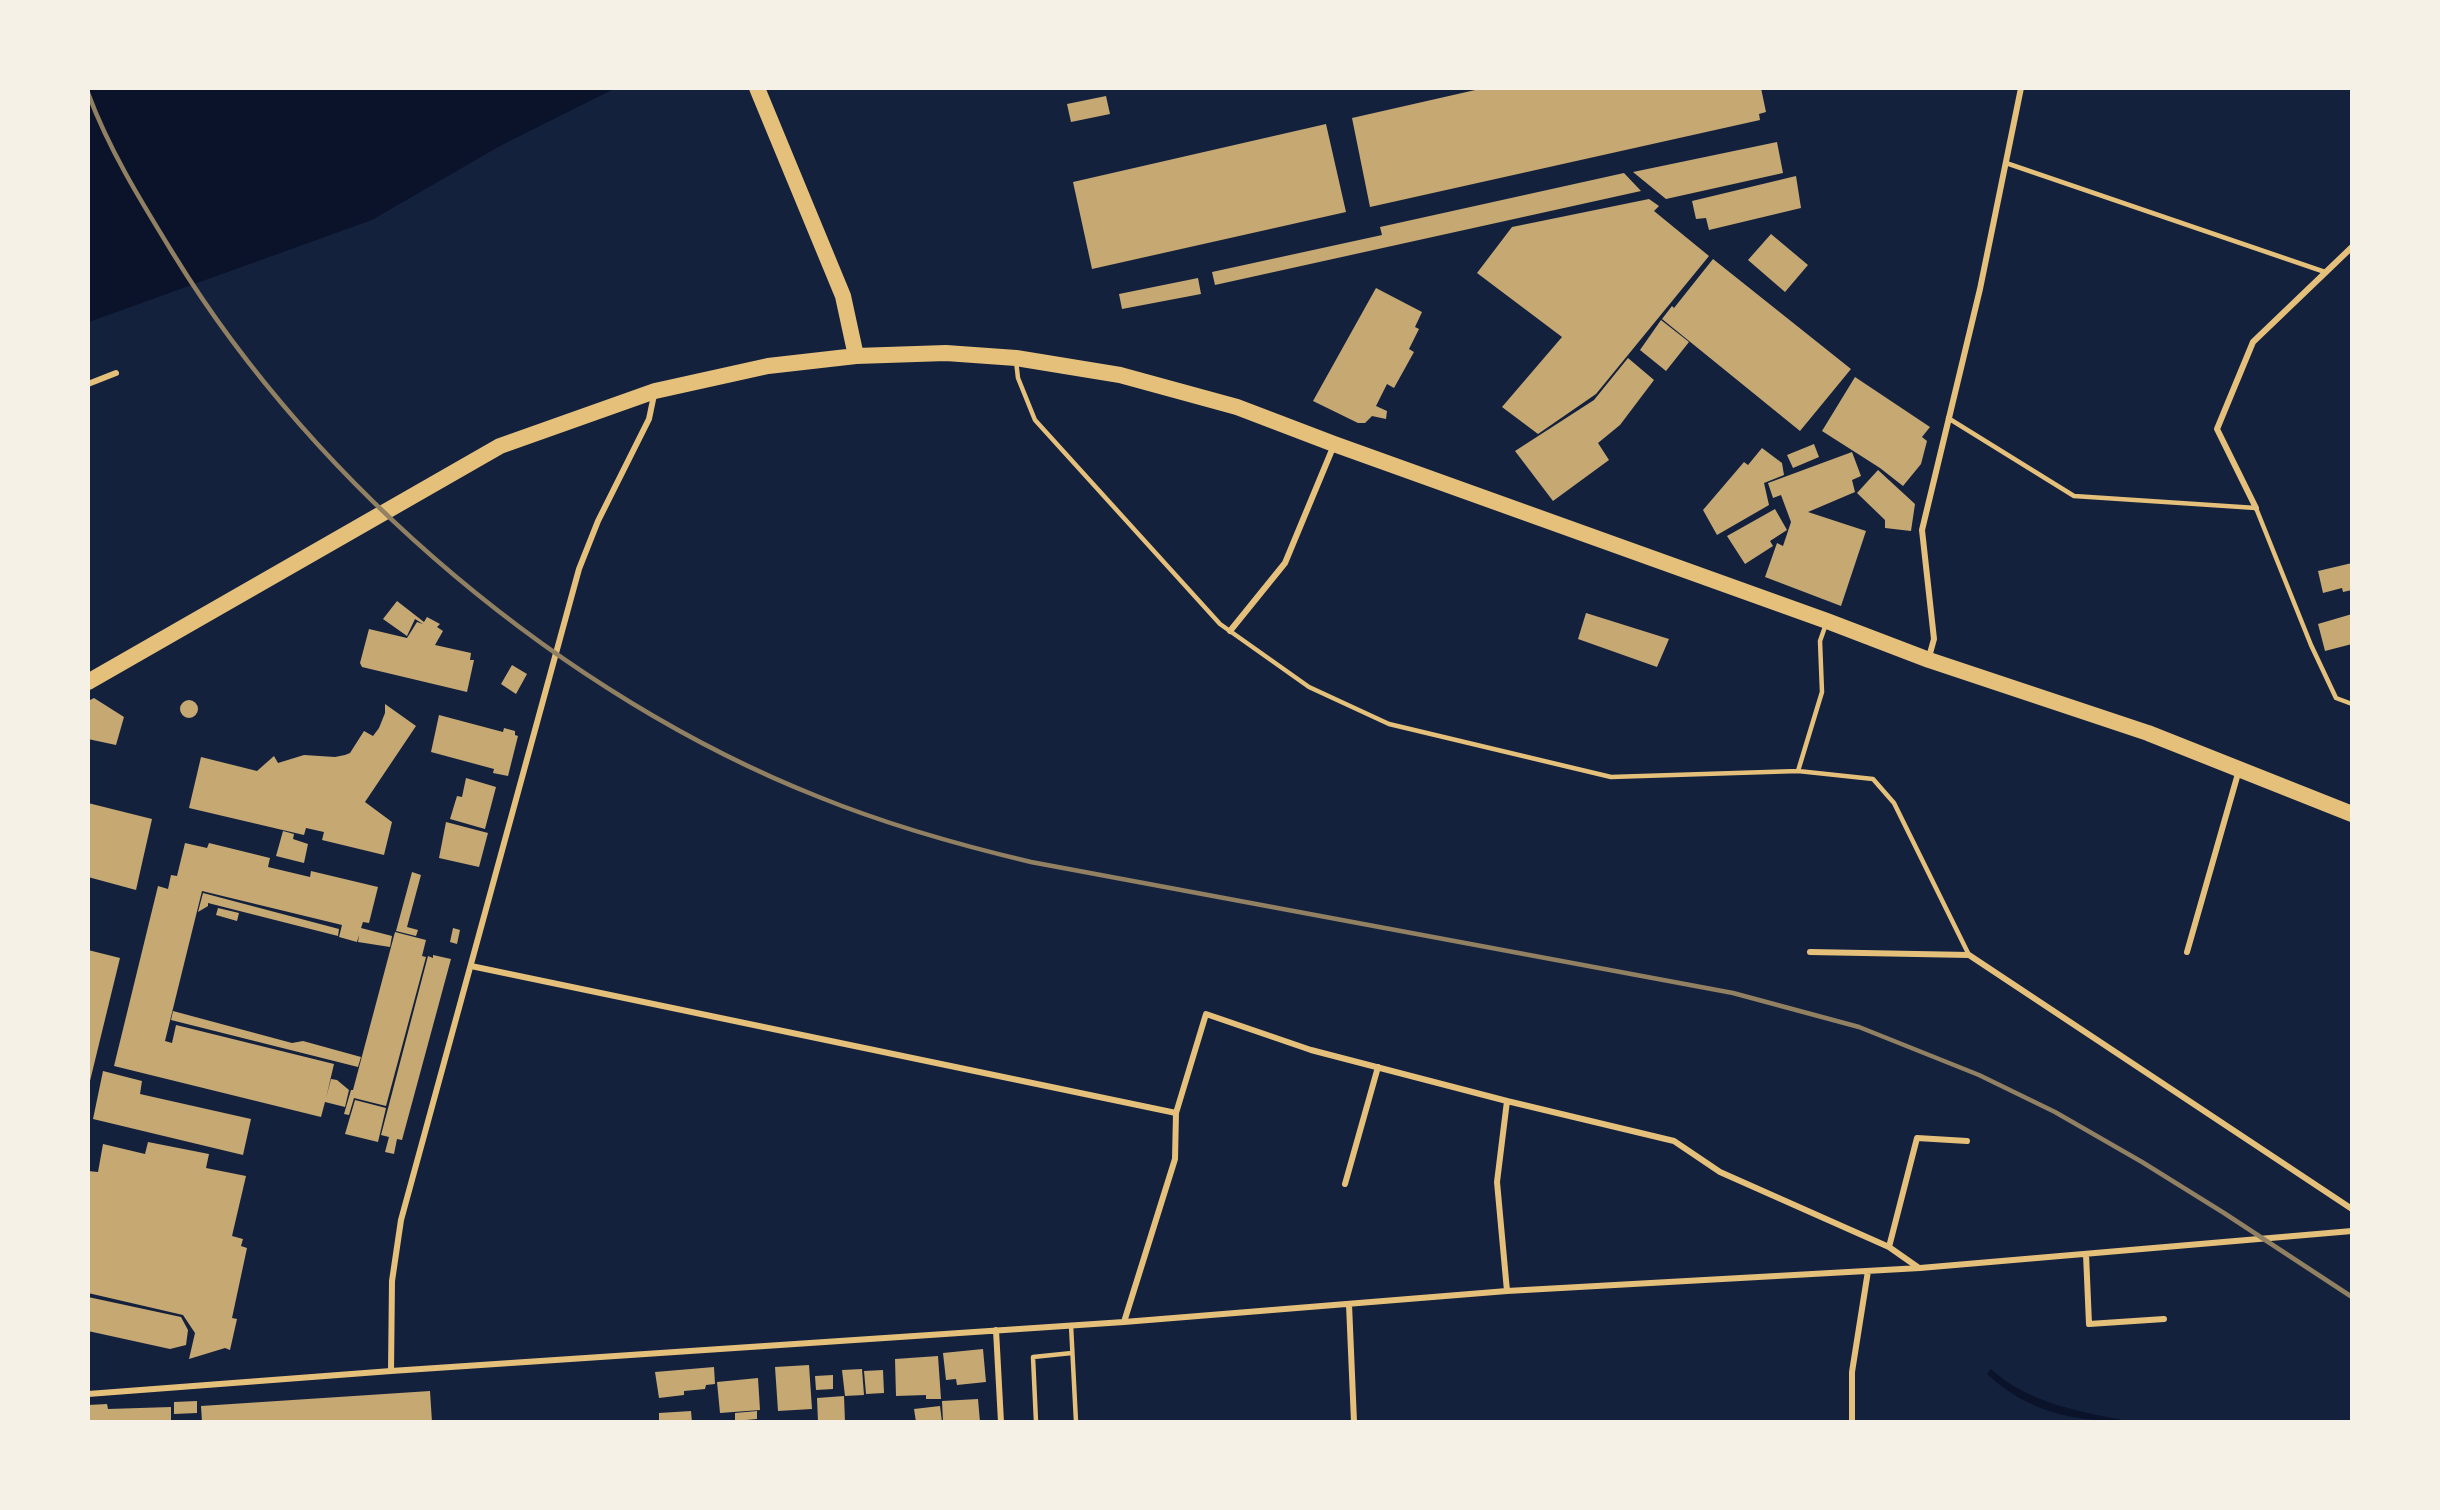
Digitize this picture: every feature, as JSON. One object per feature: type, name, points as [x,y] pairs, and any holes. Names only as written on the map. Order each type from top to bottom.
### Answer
[{"type":"highway","points":[[757,88],[843,296],[856,356]]},
{"type":"highway","points":[[88,682],[500,446],[655,391],[768,366],[856,356],[946,352],[1016,358],[1131,378],[1237,407],[1929,660],[2148,733],[2352,814]]},
{"type":"street","points":[[1929,660],[1934,639],[1922,530],[1980,289],[2021,88]]},
{"type":"street","points":[[2256,508],[2217,429],[2253,342],[2352,247]]},
{"type":"street","points":[[88,384],[116,373]]},
{"type":"street","points":[[391,1371],[392,1281],[401,1220],[579,569],[598,521],[649,419],[655,391]]},
{"type":"street","points":[[1230,631],[1285,563],[1335,444]]},
{"type":"street","points":[[2187,952],[2239,770]]},
{"type":"street","points":[[1810,952],[1969,955],[2352,1209]]},
{"type":"street","points":[[471,966],[1176,1113]]},
{"type":"street","points":[[1124,1322],[1175,1159],[1176,1113],[1206,1014],[1311,1050],[1507,1101],[1674,1141],[1720,1172],[1889,1247],[1920,1268]]},
{"type":"street","points":[[1345,1184],[1378,1067]]},
{"type":"street","points":[[1507,1101],[1497,1182],[1507,1291]]},
{"type":"street","points":[[1889,1247],[1917,1138],[1967,1141]]},
{"type":"street","points":[[88,1394],[391,1371],[1124,1322],[1507,1291],[1920,1268],[2352,1231]]},
{"type":"street","points":[[2086,1254],[2089,1324],[2164,1319]]},
{"type":"street","points":[[1852,1422],[1852,1372],[1868,1271]]},
{"type":"street","points":[[1349,1304],[1354,1422]]},
{"type":"street","points":[[996,1330],[1001,1422]]},
{"type":"lane","points":[[2006,163],[2325,272]]},
{"type":"lane","points":[[1016,358],[1018,378],[1035,420],[1221,624],[1309,687],[1389,724],[1611,777],[1798,771],[1873,779],[1894,803],[1969,955]]},
{"type":"lane","points":[[1948,418],[2074,496],[2256,508],[2311,645],[2336,699],[2352,704]]},
{"type":"lane","points":[[1798,771],[1822,692],[1820,641],[1827,621]]},
{"type":"lane","points":[[1071,1325],[1076,1422]]},
{"type":"lane","points":[[1036,1422],[1033,1357],[1072,1353]]},
{"type":"water","points":[[89,88],[614,89],[500,146],[372,220],[89,322]]},
{"type":"water","points":[[1991,1369],[2006,1381],[2038,1398],[2073,1410],[2128,1421],[2070,1417],[2035,1406],[2019,1398],[1987,1374]]},
{"type":"building","points":[[1484,88],[1761,88],[1766,112],[1759,114],[1760,120],[1370,207],[1352,118]]},
{"type":"building","points":[[1106,96],[1110,114],[1071,122],[1067,104]]},
{"type":"building","points":[[1326,124],[1346,212],[1092,269],[1073,182]]},
{"type":"building","points":[[1777,142],[1783,173],[1666,199],[1633,172]]},
{"type":"building","points":[[1624,173],[1641,191],[1215,285],[1212,272],[1382,235],[1380,227]]},
{"type":"building","points":[[1796,176],[1801,208],[1709,230],[1706,218],[1696,219],[1692,201]]},
{"type":"building","points":[[1649,199],[1659,206],[1654,211],[1709,256],[1596,394],[1538,434],[1502,407],[1562,337],[1477,273],[1512,227]]},
{"type":"building","points":[[1771,234],[1808,265],[1785,292],[1748,260]]},
{"type":"building","points":[[1713,259],[1851,369],[1800,431],[1662,319],[1672,306],[1674,308]]},
{"type":"building","points":[[1198,278],[1201,294],[1122,309],[1119,294]]},
{"type":"building","points":[[1376,288],[1422,312],[1415,327],[1419,329],[1409,349],[1414,352],[1394,388],[1387,384],[1376,406],[1387,411],[1386,419],[1372,416],[1365,423],[1358,423],[1313,401]]},
{"type":"building","points":[[1661,320],[1689,342],[1666,371],[1640,350]]},
{"type":"building","points":[[1628,358],[1654,380],[1620,425],[1598,443],[1609,460],[1553,501],[1515,451],[1594,400]]},
{"type":"building","points":[[1855,377],[1930,427],[1922,437],[1927,441],[1921,464],[1903,486],[1880,468],[1822,431]]},
{"type":"building","points":[[1814,444],[1819,457],[1793,468],[1787,455]]},
{"type":"building","points":[[1762,448],[1782,463],[1784,475],[1764,483],[1769,505],[1717,535],[1703,510],[1744,462],[1748,465]]},
{"type":"building","points":[[1852,452],[1861,476],[1852,480],[1855,492],[1808,512],[1866,531],[1841,606],[1765,577],[1777,543],[1783,546],[1791,522],[1781,495],[1773,498],[1768,483]]},
{"type":"building","points":[[1878,470],[1915,504],[1911,531],[1885,528],[1885,520],[1857,493]]},
{"type":"building","points":[[1775,509],[1787,530],[1770,541],[1773,546],[1745,564],[1727,536]]},
{"type":"building","points":[[2352,563],[2352,590],[2343,592],[2342,588],[2323,593],[2318,571]]},
{"type":"building","points":[[397,601],[424,622],[427,617],[440,624],[437,627],[443,631],[435,645],[471,653],[470,660],[474,660],[467,692],[362,667],[360,663],[369,629],[407,638],[417,622],[423,624],[415,619],[407,636],[383,619]]},
{"type":"building","points":[[1586,613],[1669,639],[1657,667],[1578,639]]},
{"type":"building","points":[[2352,614],[2352,644],[2325,651],[2318,624]]},
{"type":"building","points":[[512,665],[527,674],[516,694],[501,684]]},
{"type":"building","points":[[94,698],[124,717],[116,745],[88,739],[88,701]]},
{"type":"building","points":[[189,700],[195,703],[198,709],[195,715],[189,718],[183,715],[180,709],[183,703]]},
{"type":"building","points":[[385,704],[416,726],[365,802],[392,822],[384,855],[322,840],[324,832],[306,828],[304,835],[189,808],[201,757],[257,771],[274,756],[278,763],[304,755],[335,757],[345,755],[350,753],[364,731],[373,736],[385,713]]},
{"type":"building","points":[[439,715],[503,732],[504,728],[515,731],[515,735],[518,736],[508,776],[493,773],[494,769],[431,752]]},
{"type":"building","points":[[466,778],[496,787],[485,829],[450,819],[457,796],[462,797]]},
{"type":"building","points":[[88,803],[152,819],[136,890],[88,877]]},
{"type":"building","points":[[446,822],[488,833],[479,867],[439,858]]},
{"type":"building","points":[[283,831],[294,834],[293,839],[308,844],[304,863],[276,856]]},
{"type":"building","points":[[185,843],[207,848],[209,843],[270,858],[268,867],[310,877],[311,871],[378,887],[369,923],[363,922],[361,928],[392,936],[390,947],[358,942],[359,935],[357,942],[339,937],[342,925],[202,891],[165,1041],[172,1043],[176,1025],[334,1064],[326,1098],[331,1079],[337,1080],[349,1090],[345,1107],[325,1102],[321,1117],[114,1066],[158,886],[168,889],[171,875],[177,876]]},
{"type":"building","points":[[412,872],[421,875],[407,927],[418,930],[416,936],[396,931]]},
{"type":"building","points":[[203,893],[339,929],[338,936],[208,903],[208,906],[198,912]]},
{"type":"building","points":[[218,908],[239,913],[237,921],[216,915]]},
{"type":"building","points":[[453,928],[460,930],[457,944],[450,942]]},
{"type":"building","points":[[395,932],[426,940],[422,956],[426,957],[386,1106],[354,1098],[349,1115],[344,1114],[351,1090],[353,1090]]},
{"type":"building","points":[[88,950],[120,958],[89,1085],[88,1085]]},
{"type":"building","points":[[433,955],[451,959],[402,1140],[397,1139],[394,1154],[385,1152],[389,1137],[381,1135],[428,956],[433,958]]},
{"type":"building","points":[[173,1011],[292,1043],[303,1041],[361,1057],[358,1067],[171,1020]]},
{"type":"building","points":[[103,1071],[142,1081],[140,1094],[251,1119],[243,1155],[93,1119]]},
{"type":"building","points":[[355,1100],[386,1108],[378,1142],[345,1134]]},
{"type":"building","points":[[148,1142],[209,1154],[206,1168],[246,1176],[232,1236],[243,1239],[241,1246],[247,1248],[232,1318],[237,1319],[230,1350],[225,1348],[189,1359],[195,1333],[183,1315],[88,1293],[88,1171],[98,1172],[103,1144],[145,1154]]},
{"type":"building","points":[[88,1297],[181,1317],[188,1330],[186,1345],[170,1349],[88,1331]]},
{"type":"building","points":[[983,1349],[986,1382],[957,1385],[956,1379],[946,1380],[943,1353]]},
{"type":"building","points":[[938,1356],[941,1399],[926,1399],[926,1395],[896,1396],[895,1359]]},
{"type":"building","points":[[809,1365],[812,1409],[778,1411],[775,1367]]},
{"type":"building","points":[[714,1367],[715,1384],[706,1385],[705,1389],[684,1391],[684,1395],[659,1398],[655,1372]]},
{"type":"building","points":[[862,1369],[864,1395],[845,1396],[842,1370]]},
{"type":"building","points":[[883,1370],[884,1393],[866,1394],[864,1371]]},
{"type":"building","points":[[833,1375],[833,1389],[816,1390],[815,1376]]},
{"type":"building","points":[[758,1378],[760,1410],[720,1413],[717,1382]]},
{"type":"building","points":[[430,1391],[432,1422],[202,1422],[201,1406]]},
{"type":"building","points":[[844,1396],[845,1422],[818,1422],[817,1398]]},
{"type":"building","points":[[978,1399],[980,1422],[943,1422],[942,1401]]},
{"type":"building","points":[[197,1401],[197,1413],[174,1414],[174,1402]]},
{"type":"building","points":[[107,1404],[108,1409],[171,1407],[171,1422],[88,1422],[88,1405]]},
{"type":"building","points":[[940,1406],[942,1422],[916,1422],[914,1409]]},
{"type":"building","points":[[691,1411],[692,1422],[659,1422],[659,1413]]},
{"type":"building","points":[[757,1411],[757,1419],[735,1421],[735,1413]]},
{"type":"railway","points":[[88,93],[116,156],[138,196],[174,255],[232,341],[299,424],[374,502],[454,576],[541,643],[631,702],[724,754],[819,797],[871,817],[1031,862],[1733,993],[1859,1027],[1979,1075],[2055,1112],[2224,1213],[2352,1297]]}]
